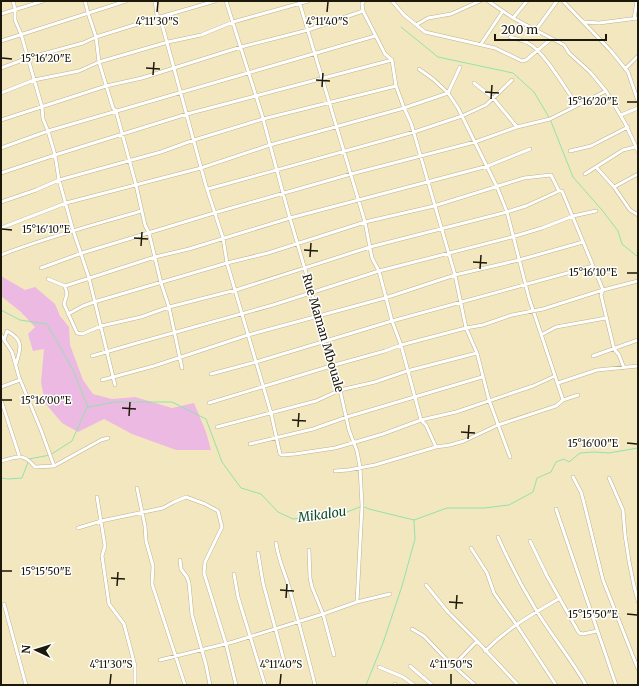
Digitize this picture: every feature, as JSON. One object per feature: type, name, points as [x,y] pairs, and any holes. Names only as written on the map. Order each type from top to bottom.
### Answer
[{"type":"street","points":[[13,1],[15,20],[21,34],[42,106],[43,120],[55,155],[59,180],[73,230],[82,253],[89,278],[115,385]]},
{"type":"street","points":[[1,14],[43,1]]},
{"type":"street","points":[[85,1],[96,37],[99,62],[113,108],[116,111],[128,160],[136,185],[141,211],[149,233],[161,283],[169,307],[182,368]]},
{"type":"street","points":[[1,41],[126,1]]},
{"type":"street","points":[[155,1],[157,15],[160,17],[168,42],[173,68],[214,213],[223,238],[227,263],[271,413],[279,451],[282,455],[335,448],[384,434],[421,420],[456,412],[533,386],[555,376]]},
{"type":"street","points":[[1,68],[28,58],[83,43],[96,37],[215,1]]},
{"type":"street","name":"Rue Maman Mbouale","points":[[226,1],[263,119],[304,268],[313,292],[331,366],[340,390],[349,430],[354,442],[360,467],[362,506],[356,602]]},
{"type":"street","points":[[1,93],[34,80],[79,71],[99,62],[201,34],[233,22],[308,1]]},
{"type":"street","points":[[364,1],[362,4],[363,12],[385,54],[392,60],[396,86],[414,132],[434,206],[449,253],[462,302],[466,328],[477,353],[482,378],[510,457]]},
{"type":"street","points":[[392,1],[404,15],[425,32],[495,48],[522,61],[526,60],[536,50],[551,39]]},
{"type":"street","points":[[416,25],[428,18],[451,14],[480,1]]},
{"type":"street","points":[[488,1],[535,31],[564,45],[569,53],[590,72],[606,91],[628,127],[635,147],[638,151]]},
{"type":"street","points":[[513,18],[527,1]]},
{"type":"street","points":[[535,31],[557,1]]},
{"type":"street","points":[[563,1],[611,51],[625,69],[631,78],[638,101]]},
{"type":"street","points":[[583,22],[599,23],[636,19],[637,1]]},
{"type":"street","points":[[300,2],[365,222],[372,258],[379,271],[385,298],[401,344],[421,420],[426,425],[436,447]]},
{"type":"street","points":[[481,44],[503,11]]},
{"type":"street","points":[[1,120],[106,86],[142,78],[241,47],[308,30],[363,12]]},
{"type":"street","points":[[1,148],[48,131],[375,36]]},
{"type":"street","points":[[510,37],[529,44],[536,50],[551,67],[577,105]]},
{"type":"street","points":[[625,69],[638,56]]},
{"type":"street","points":[[1,173],[187,114],[392,60]]},
{"type":"street","points":[[1,228],[66,203],[201,168],[270,145],[404,108],[448,93],[460,67]]},
{"type":"street","points":[[419,69],[433,79],[448,93],[458,108],[488,166],[507,212],[512,237],[525,284],[563,400]]},
{"type":"street","points":[[208,189],[414,132],[462,116],[483,107],[512,80]]},
{"type":"street","points":[[474,83],[493,98],[517,127]]},
{"type":"street","points":[[1,202],[59,180],[161,152],[194,140],[263,119],[396,86]]},
{"type":"street","points":[[41,268],[82,253],[214,213],[351,174],[475,142],[517,127],[550,119],[606,91]]},
{"type":"street","points":[[621,115],[638,108]]},
{"type":"street","points":[[570,151],[591,146],[628,127]]},
{"type":"street","points":[[585,174],[623,150],[635,147]]},
{"type":"street","points":[[48,280],[65,286],[155,257],[290,218],[488,166],[530,149]]},
{"type":"street","points":[[596,167],[614,187],[630,210],[638,215]]},
{"type":"street","points":[[614,187],[638,174]]},
{"type":"street","points":[[68,314],[94,302],[227,263],[268,253],[365,222],[434,206],[524,178],[549,175],[552,176],[559,192]]},
{"type":"street","points":[[65,286],[67,294],[64,304],[78,334],[82,334],[101,326],[141,317],[169,307],[236,290],[370,247],[507,212],[562,191],[603,290],[601,295],[614,349],[619,355],[624,368]]},
{"type":"street","points":[[1,255],[73,230],[141,211]]},
{"type":"street","points":[[92,356],[315,292],[379,271],[512,237],[542,228],[573,216],[596,211]]},
{"type":"street","points":[[102,380],[142,370],[248,335],[385,298],[455,275],[519,260],[583,242]]},
{"type":"street","points":[[211,374],[326,342],[392,321],[593,266]]},
{"type":"street","points":[[210,403],[385,351],[401,344],[483,325],[512,315],[534,311],[638,281]]},
{"type":"street","points":[[542,335],[556,327],[606,318]]},
{"type":"street","points":[[4,340],[7,331],[19,342],[20,352],[16,364]]},
{"type":"street","points":[[1,335],[12,352],[20,380],[54,466]]},
{"type":"street","points":[[594,356],[638,340]]},
{"type":"street","points":[[217,427],[316,401],[340,390],[375,382],[408,371],[477,353]]},
{"type":"street","points":[[558,383],[598,370],[638,366]]},
{"type":"street","points":[[250,444],[276,436],[313,429],[415,396],[482,378]]},
{"type":"street","points":[[1,387],[20,380]]},
{"type":"street","points":[[335,471],[375,465],[436,447],[464,442],[498,425],[556,406],[563,400],[578,394]]},
{"type":"street","points":[[1,400],[19,456]]},
{"type":"street","points":[[1,461],[19,456],[29,459],[35,467],[54,466],[100,440],[108,438]]},
{"type":"street","points":[[572,477],[584,503],[603,580],[638,669]]},
{"type":"street","points":[[609,478],[623,510],[629,561],[638,601]]},
{"type":"street","points":[[137,488],[145,526],[146,541],[153,566],[152,584],[185,685]]},
{"type":"street","points":[[97,497],[105,546],[102,556],[109,604],[124,624],[135,666],[135,685]]},
{"type":"street","points":[[78,528],[101,521],[163,508],[186,497],[206,504],[218,511],[222,527],[205,562],[204,573],[226,644],[236,685]]},
{"type":"street","points":[[556,509],[616,685]]},
{"type":"street","points":[[498,536],[512,568],[537,611],[574,664],[586,685]]},
{"type":"street","points":[[530,541],[536,555],[580,634],[597,631]]},
{"type":"street","points":[[276,543],[299,621],[315,685]]},
{"type":"street","points":[[471,548],[487,573],[494,593],[556,685]]},
{"type":"street","points":[[309,550],[311,583],[323,614],[334,655]]},
{"type":"street","points":[[258,553],[263,583],[286,668]]},
{"type":"street","points":[[180,560],[181,569],[188,583],[192,615],[210,685]]},
{"type":"street","points":[[234,574],[238,597],[265,685]]},
{"type":"street","points":[[426,585],[448,612],[518,685]]},
{"type":"street","points":[[160,660],[226,644],[323,614],[356,602],[390,594]]},
{"type":"street","points":[[485,651],[516,624],[560,598]]},
{"type":"street","points":[[4,604],[26,685]]},
{"type":"street","points":[[412,629],[424,636],[453,666],[475,685]]},
{"type":"street","points":[[453,666],[477,641]]},
{"type":"street","points":[[410,666],[432,685]]},
{"type":"street","points":[[379,667],[403,677],[414,685]]},
{"type":"shaded area","points":[[1,276],[25,290],[35,287],[55,304],[60,316],[69,327],[70,345],[83,380],[93,394],[112,399],[135,397],[172,408],[194,403],[206,432],[211,450],[176,450],[132,434],[104,419],[78,432],[62,423],[45,403],[41,382],[44,349],[33,351],[28,334],[35,327],[21,312],[1,296]]},
{"type":"waterway","points":[[401,27],[438,57],[513,73],[534,92],[550,119],[573,177],[618,231],[622,244],[638,257]]},
{"type":"waterway","points":[[1,310],[20,320],[47,324],[73,370],[88,407]]},
{"type":"waterway","name":"Mikalou","points":[[88,407],[115,402],[172,402],[206,419],[222,462],[241,488],[261,494],[278,512],[293,519],[342,514],[362,506],[414,520],[447,508],[484,508],[509,505],[533,492],[537,478],[551,472],[556,462],[564,459],[569,462],[580,453],[609,453],[638,448]]},
{"type":"waterway","name":"Mikalou","points":[[29,459],[50,455],[72,441],[87,407]]},
{"type":"waterway","name":"Mikalou","points":[[1,478],[22,478],[28,462]]},
{"type":"waterway","points":[[366,685],[383,643],[402,586],[415,539],[414,520]]}]
